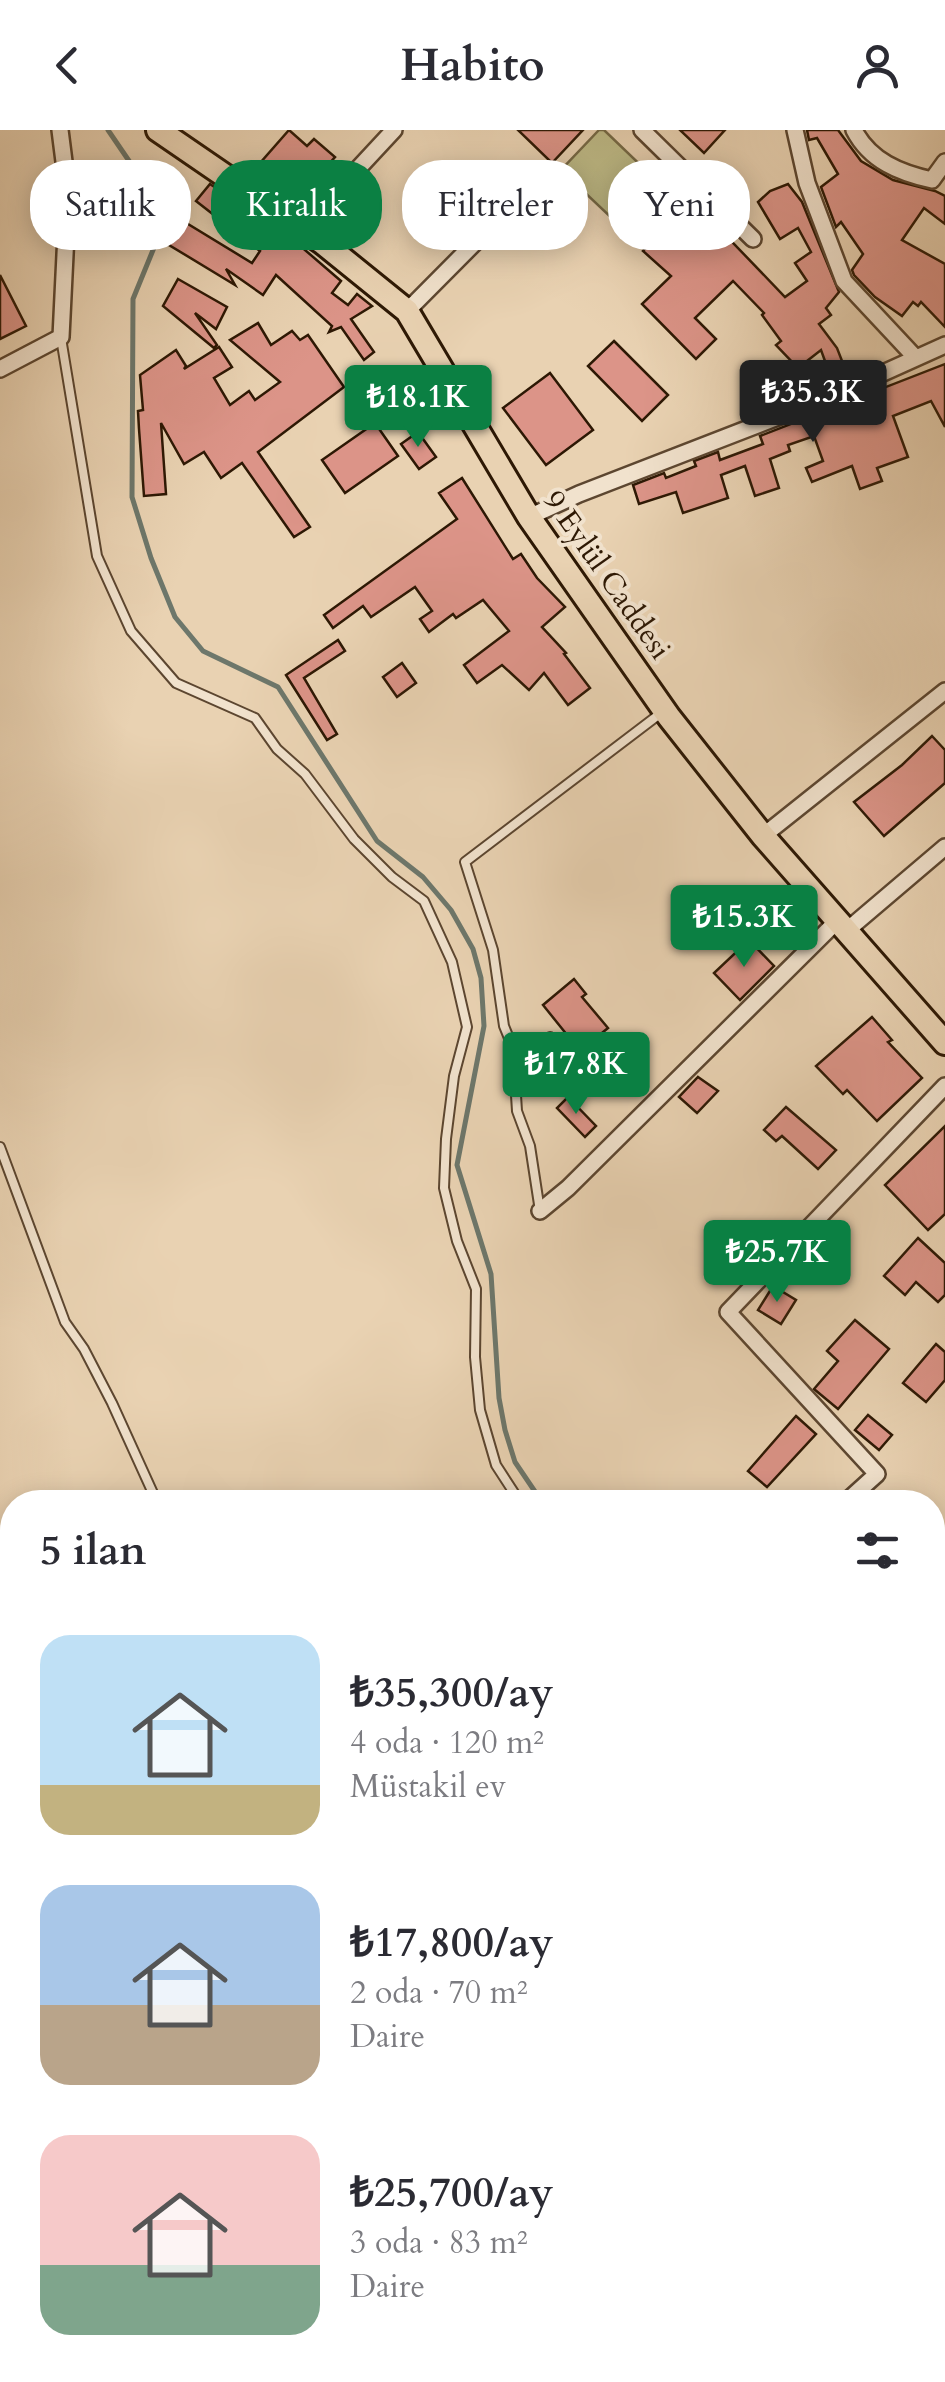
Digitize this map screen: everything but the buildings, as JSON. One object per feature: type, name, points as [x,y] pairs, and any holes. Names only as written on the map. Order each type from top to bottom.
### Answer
[{"type":"main road","name":"9 Eylül Caddesi","points":[[158,130],[211,166]]},
{"type":"main road","name":"9 Eylül Caddesi","points":[[329,250],[407,310],[528,517],[665,710],[763,836],[945,1043]]},
{"type":"street","points":[[0,369],[60,337],[68,193],[60,130]]},
{"type":"street","points":[[366,160],[394,130]]},
{"type":"street","points":[[642,130],[753,239]]},
{"type":"street","points":[[795,130],[807,183],[844,281],[916,357]]},
{"type":"street","points":[[854,130],[862,144],[898,172],[932,180],[945,162]]},
{"type":"street","points":[[407,310],[467,250]]},
{"type":"street","points":[[528,517],[832,396],[945,345]]},
{"type":"street","points":[[763,836],[945,691]]},
{"type":"street","points":[[540,1211],[840,927],[945,847]]},
{"type":"street","points":[[859,1490],[877,1474],[728,1312],[945,1086]]},
{"type":"lane","points":[[60,337],[97,556],[131,632],[176,683],[255,718],[354,838],[392,877],[424,901],[452,962],[468,1027],[454,1076],[444,1188],[476,1288],[475,1357],[480,1410],[496,1465],[512,1490]]},
{"type":"lane","points":[[540,1211],[530,1146],[517,1111],[514,1048],[504,1026],[494,950],[464,862],[665,710]]},
{"type":"lane","points":[[515,1068],[550,1037]]},
{"type":"lane","points":[[0,1147],[65,1322],[112,1403],[152,1490]]},
{"type":"shaded area","points":[[599,130],[604,130],[635,160],[608,160],[608,215],[588,196],[588,160],[570,160]]},
{"type":"waterway","points":[[108,130],[140,177],[160,233],[133,299],[132,497],[175,617],[203,651],[278,687],[377,841],[423,877],[451,910],[473,949],[481,978],[484,1026],[457,1165],[491,1274],[499,1398],[505,1430],[515,1462],[534,1490]]}]
